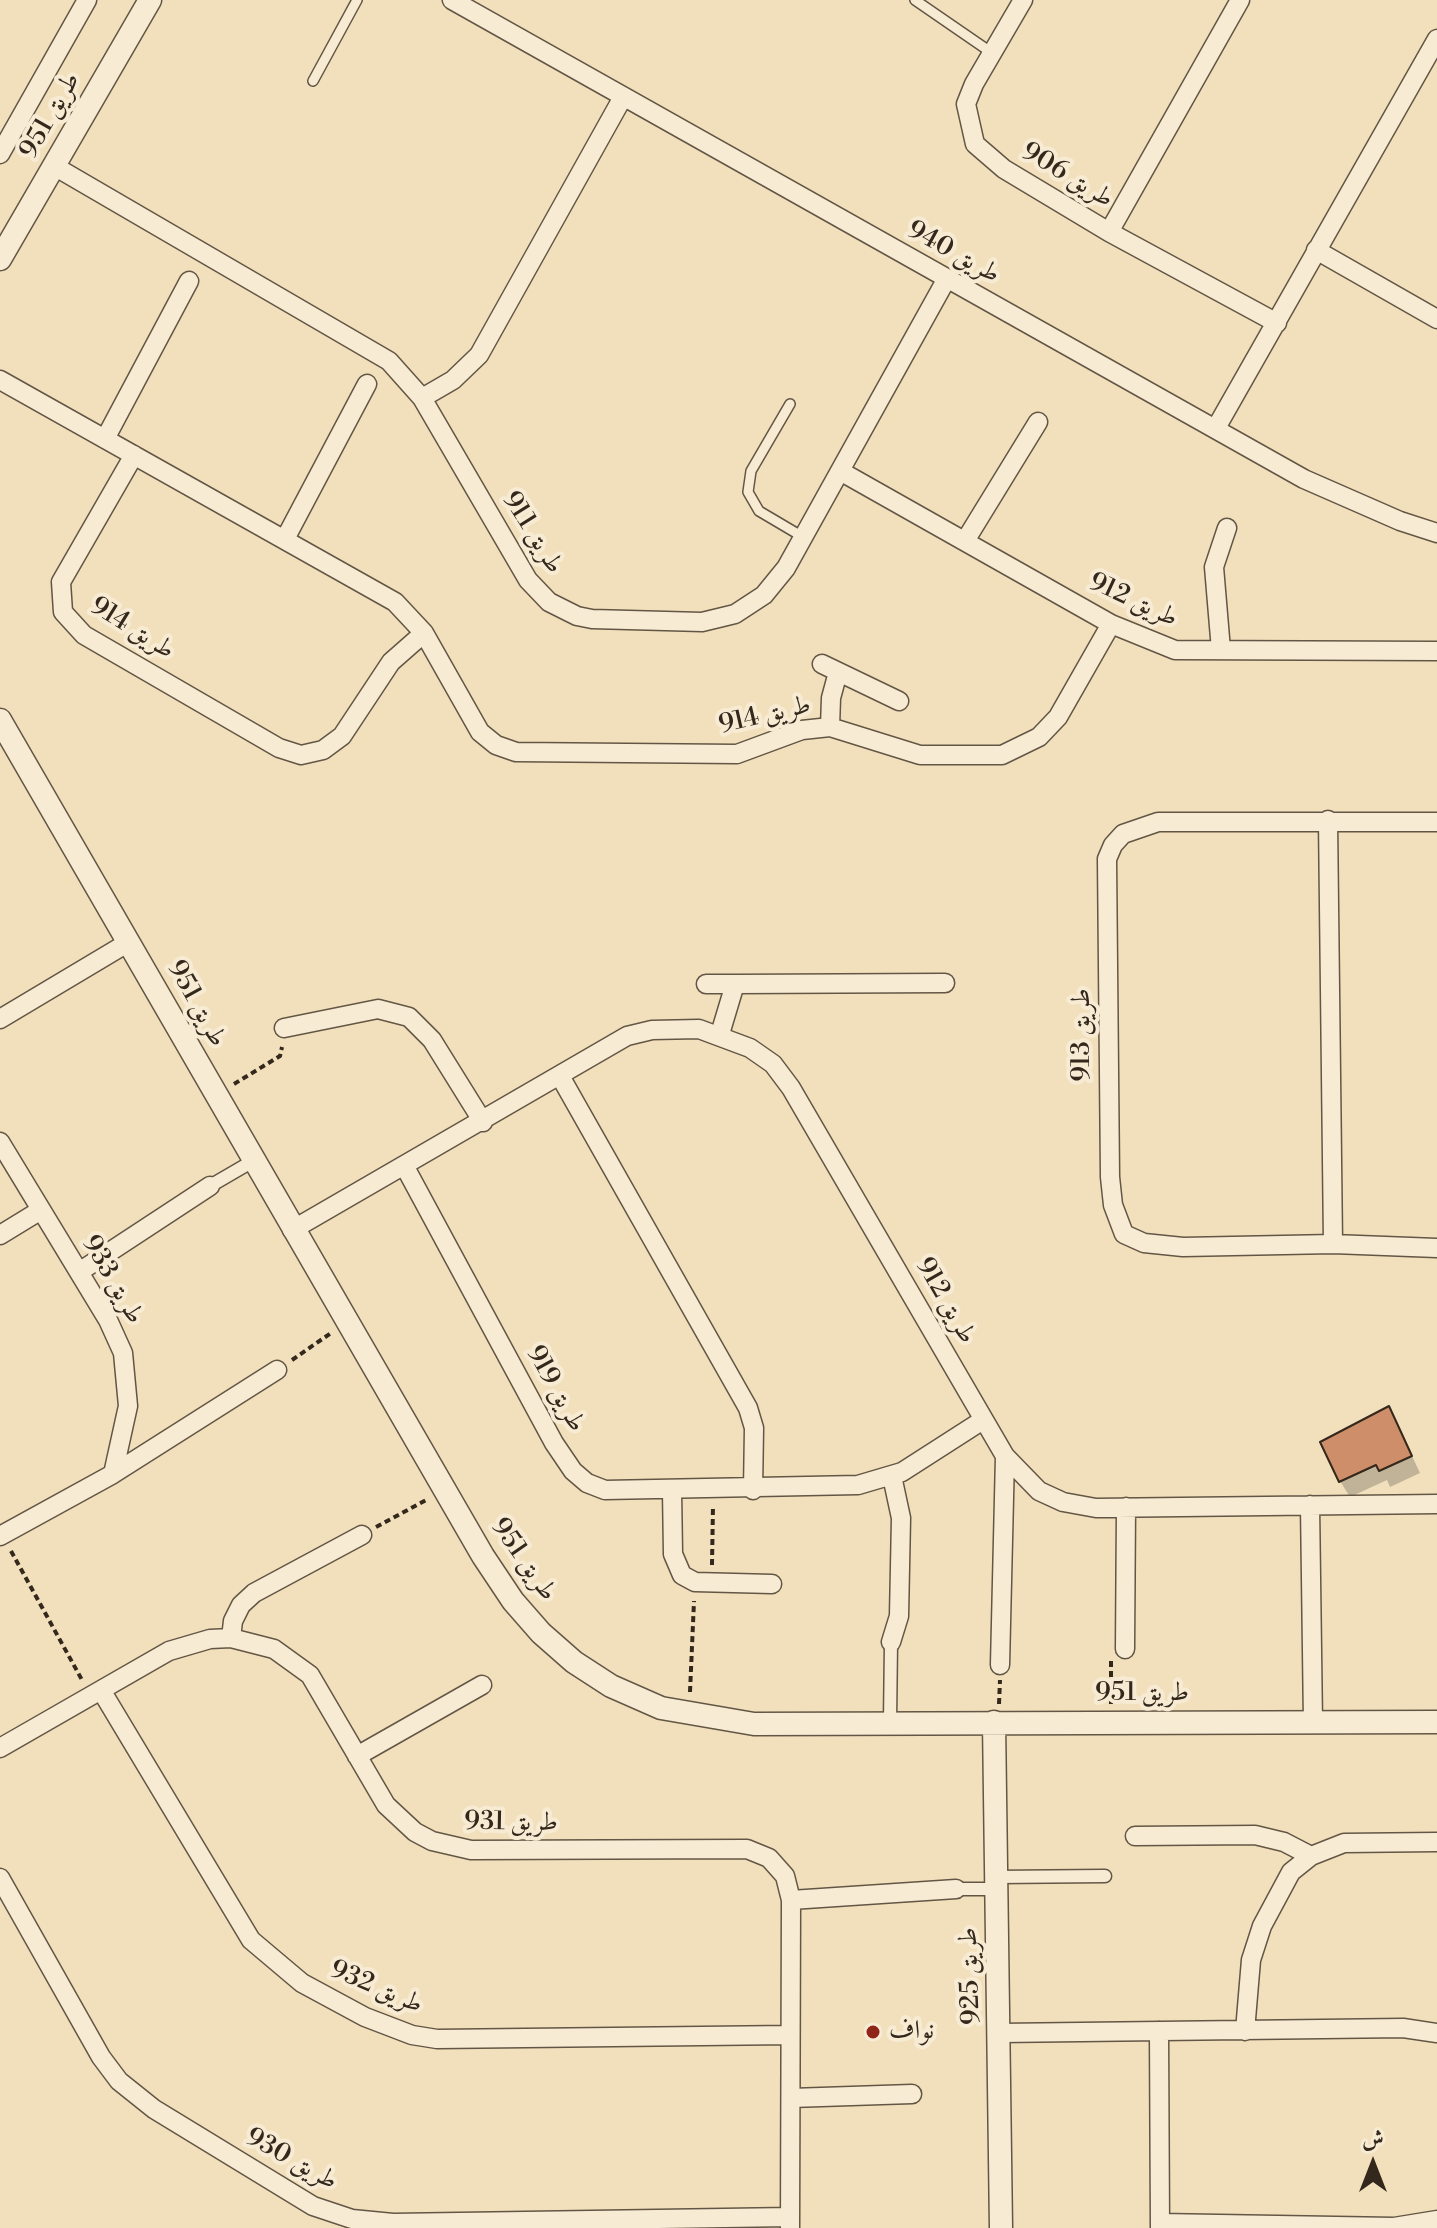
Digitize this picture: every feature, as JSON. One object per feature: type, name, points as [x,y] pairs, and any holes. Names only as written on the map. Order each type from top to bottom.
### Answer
[{"type":"street","points":[[0,154],[87,0]]},
{"type":"street","name":"طريق 951","points":[[0,259],[150,0]]},
{"type":"street","name":"طريق 940","points":[[452,0],[480,6],[623,97],[1304,479],[1400,521],[1437,533]]},
{"type":"street","name":"طريق 906","points":[[1023,0],[966,104],[975,144],[1004,169],[1109,232],[1277,323]]},
{"type":"street","points":[[1109,232],[1240,0]]},
{"type":"street","points":[[1216,428],[1437,39]]},
{"type":"street","points":[[422,398],[453,380],[479,355],[623,97]]},
{"type":"street","name":"طريق 911","points":[[54,166],[375,351],[403,373],[422,398],[528,580],[549,602],[577,616],[702,622],[735,614],[751,606],[776,583],[946,280]]},
{"type":"street","points":[[1316,250],[1437,319]]},
{"type":"street","points":[[105,439],[189,281]]},
{"type":"street","name":"طريق 914","points":[[0,380],[395,602],[424,633],[480,732],[496,745],[516,752],[737,754],[802,730],[830,727],[934,757],[988,757],[1015,750],[1039,737],[1058,717],[1111,624]]},
{"type":"street","points":[[285,539],[367,384]]},
{"type":"street","points":[[965,541],[1038,422]]},
{"type":"street","name":"طريق 914","points":[[134,455],[61,582],[63,612],[84,635],[279,748],[301,755],[323,750],[342,736],[391,662],[424,633]]},
{"type":"street","name":"طريق 912","points":[[840,471],[1111,624],[1175,650],[1437,651]]},
{"type":"street","points":[[1221,650],[1214,567],[1221,537],[1227,528]]},
{"type":"street","points":[[830,727],[830,668],[899,701]]},
{"type":"street","name":"طريق 951","points":[[0,720],[444,1490],[513,1601],[541,1633],[574,1662],[611,1686],[689,1715],[754,1724],[1437,1722]]},
{"type":"street","points":[[1328,820],[1333,1244]]},
{"type":"street","name":"طريق 913","points":[[1437,822],[1158,822],[1123,834],[1113,845],[1107,859],[1110,1161],[1113,1205],[1124,1234],[1144,1243],[1183,1247],[1333,1244],[1437,1248]]},
{"type":"street","points":[[1,1015],[129,942]]},
{"type":"street","points":[[706,984],[945,983]]},
{"type":"street","points":[[720,1034],[735,984]]},
{"type":"street","points":[[284,1028],[378,1009],[409,1017],[432,1040],[483,1122]]},
{"type":"street","name":"طريق 912","points":[[292,1230],[627,1036],[677,1028],[720,1034],[750,1048],[773,1064],[791,1088],[1005,1456],[1039,1491],[1063,1502],[1096,1508],[1437,1504]]},
{"type":"street","points":[[560,1076],[748,1408],[754,1428],[753,1490]]},
{"type":"street","name":"طريق 933","points":[[0,1142],[116,1336],[126,1370],[128,1406],[113,1474]]},
{"type":"street","points":[[79,1272],[253,1161]]},
{"type":"street","name":"طريق 919","points":[[405,1167],[554,1443],[573,1471],[587,1483],[605,1490],[753,1490],[858,1485],[892,1476],[983,1420]]},
{"type":"street","points":[[0,1235],[41,1210]]},
{"type":"street","points":[[0,1513],[4,1534],[113,1474],[277,1370]]},
{"type":"street","points":[[1000,1665],[1005,1456]]},
{"type":"street","points":[[890,1722],[891,1642],[899,1616],[901,1518],[892,1476]]},
{"type":"street","points":[[672,1490],[674,1562],[682,1575],[703,1583],[772,1584]]},
{"type":"street","points":[[1310,1505],[1313,1723]]},
{"type":"street","points":[[1125,1649],[1126,1507]]},
{"type":"street","points":[[231,1638],[233,1621],[241,1605],[254,1593],[362,1535]]},
{"type":"street","name":"طريق 931","points":[[0,1748],[189,1643],[231,1638],[274,1649],[310,1675],[386,1805],[415,1832],[451,1847],[471,1850],[747,1849],[778,1867],[791,1900],[790,2222]]},
{"type":"street","points":[[357,1756],[482,1685]]},
{"type":"street","name":"طريق 932","points":[[96,1693],[251,1940],[302,1983],[365,2017],[412,2035],[437,2039],[790,2035]]},
{"type":"street","name":"طريق 925","points":[[996,1722],[1001,2228]]},
{"type":"street","points":[[1135,1836],[1255,1835],[1284,1842],[1311,1856]]},
{"type":"street","points":[[1245,2031],[1247,1983],[1262,1926],[1283,1882],[1311,1856],[1344,1843],[1437,1842]]},
{"type":"street","points":[[791,1900],[1105,1876]]},
{"type":"street","name":"طريق 930","points":[[0,1878],[101,2057],[119,2081],[154,2109],[313,2206],[352,2219],[393,2223],[790,2222]]},
{"type":"street","points":[[1000,2033],[1403,2028],[1437,2033]]},
{"type":"street","points":[[1159,2031],[1160,2225],[1394,2227],[1437,2220]]},
{"type":"street","points":[[791,2098],[912,2094]]},
{"type":"lane","points":[[313,81],[357,0]]},
{"type":"lane","points":[[915,0],[992,53]]},
{"type":"lane","points":[[790,404],[751,471],[748,492],[759,511],[803,537]]},
{"type":"path","points":[[215,1095],[280,1056],[284,1028]]},
{"type":"path","points":[[277,1370],[346,1322]]},
{"type":"path","points":[[362,1535],[444,1490]]},
{"type":"path","points":[[689,1715],[713,1490]]},
{"type":"path","points":[[4,1534],[96,1693]]},
{"type":"path","points":[[1111,1722],[1111,1649],[1125,1649]]},
{"type":"path","points":[[996,1722],[1000,1665]]},
{"type":"building","points":[[1389,1406],[1412,1456],[1379,1471],[1376,1465],[1339,1482],[1320,1442]]},
{"type":"place","name":"نواف","points":[[873,2032]]}]
